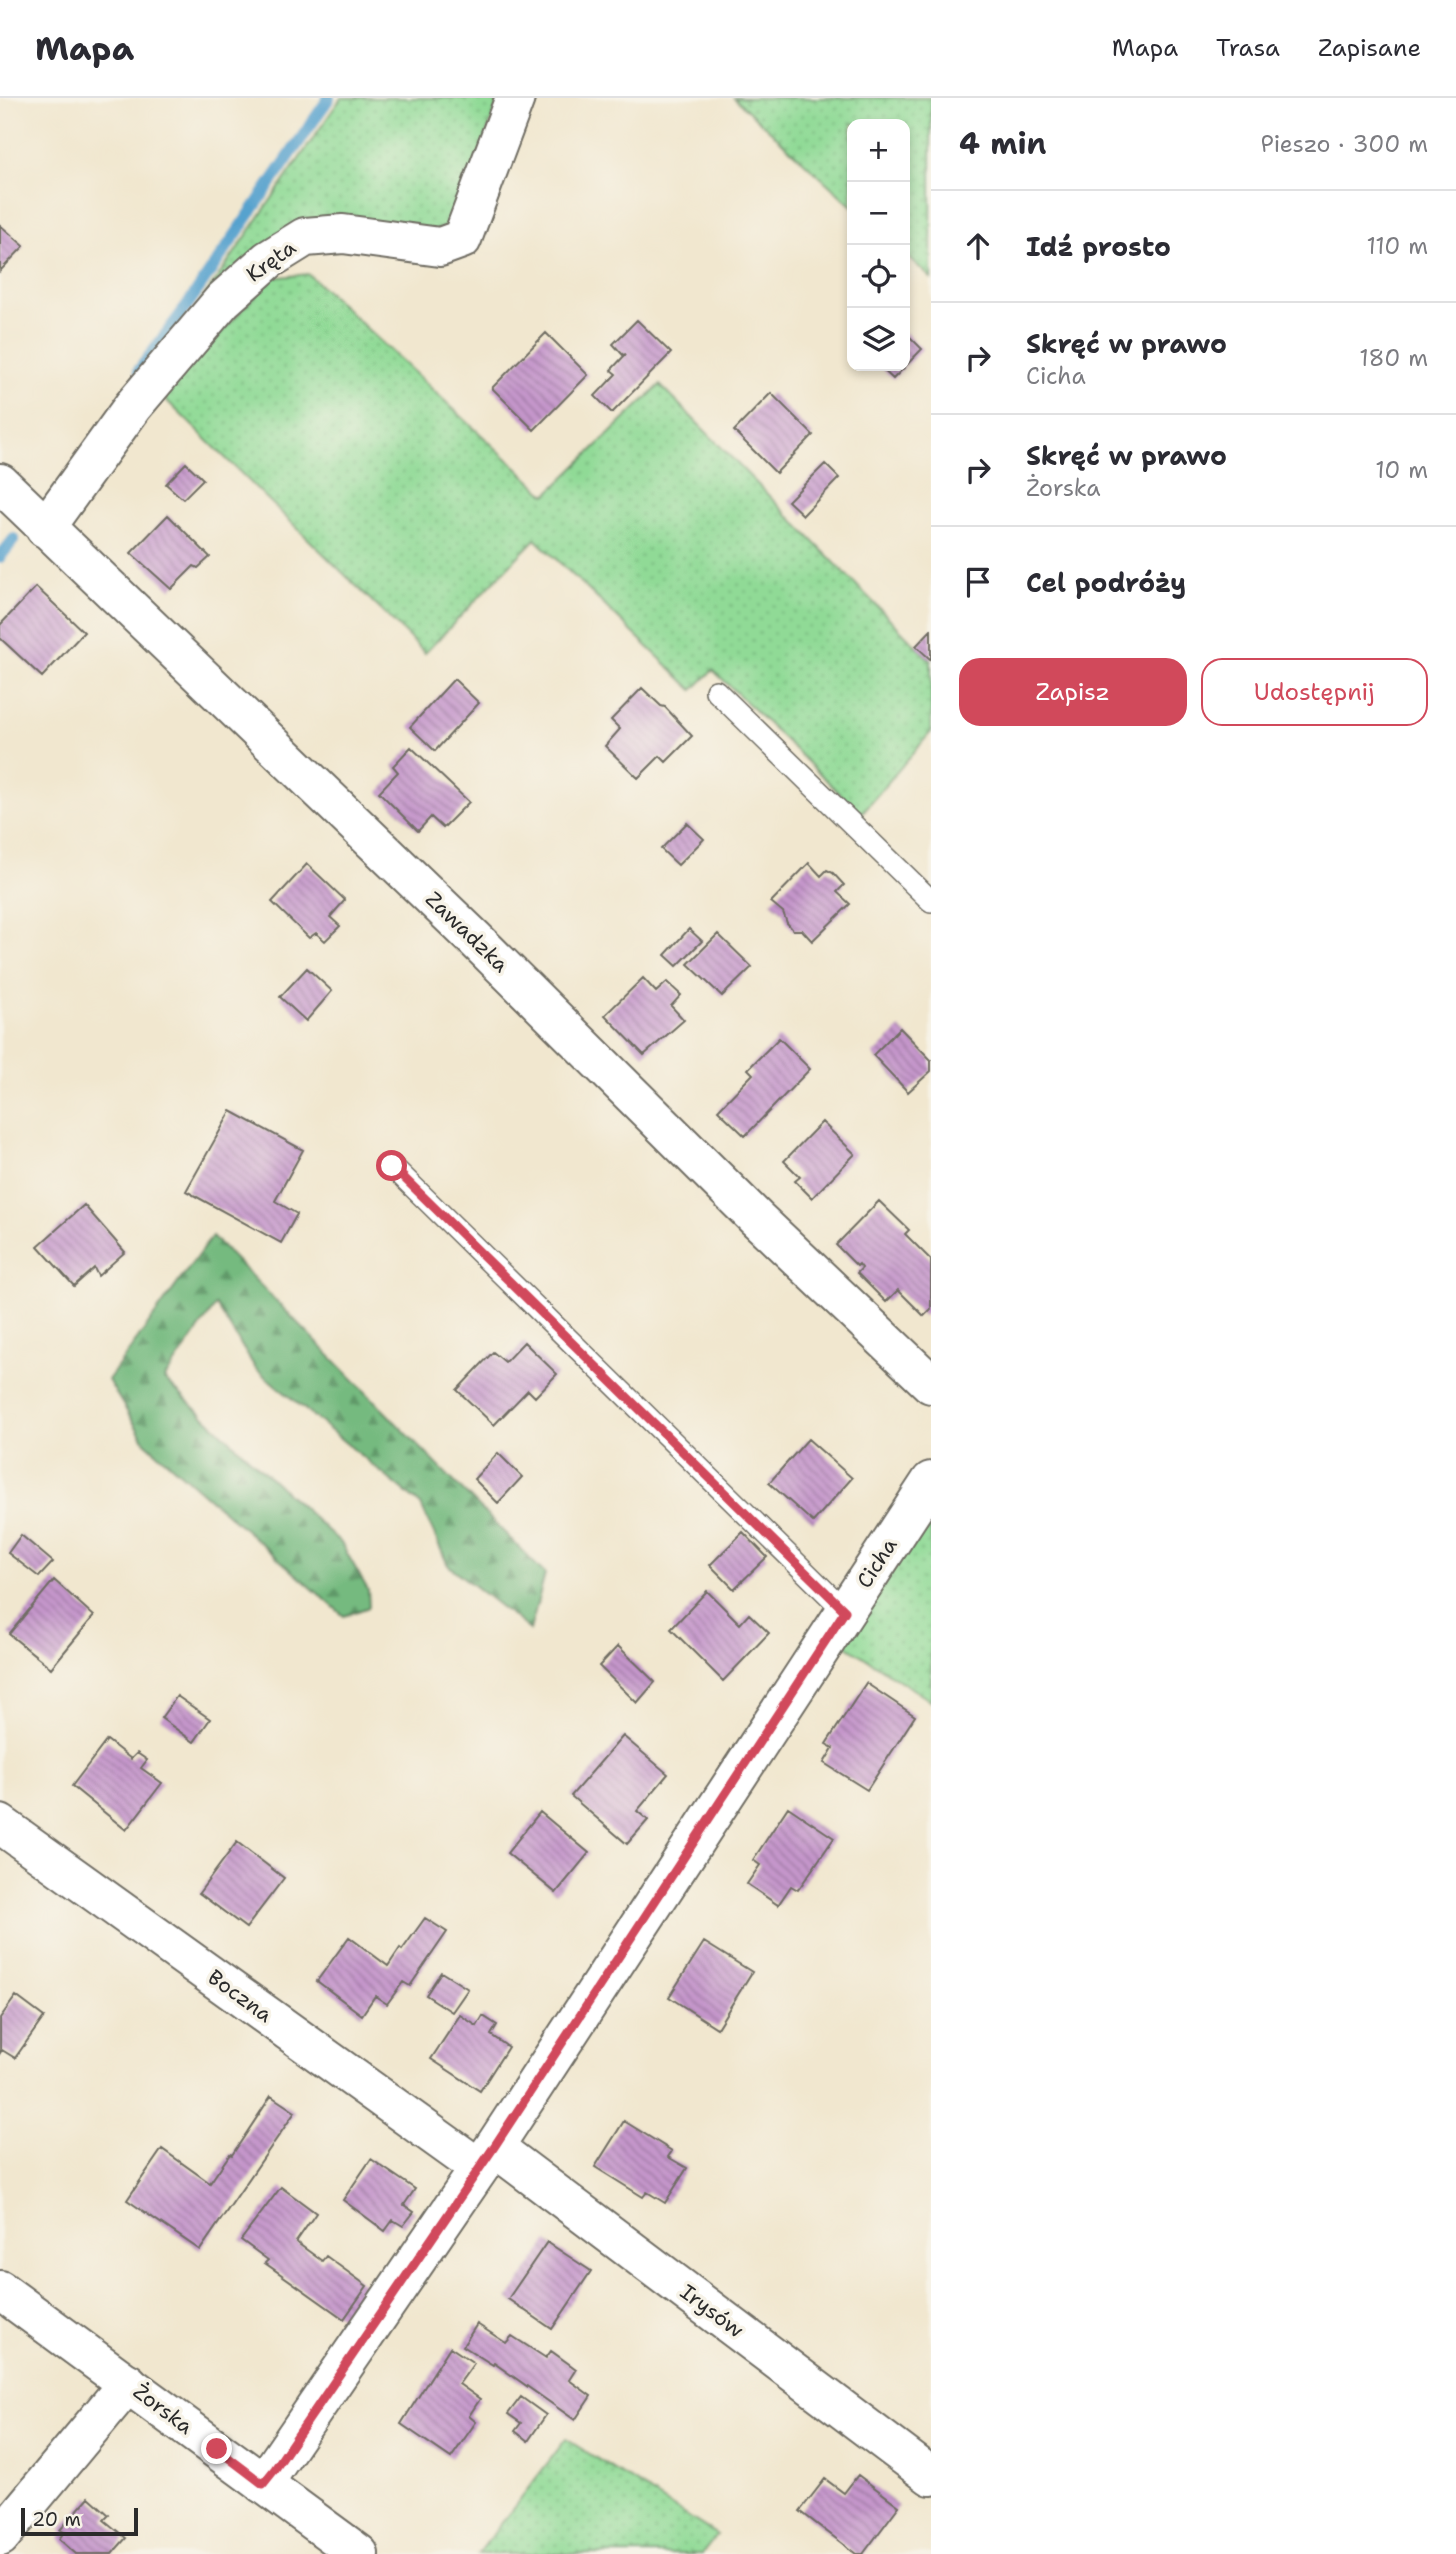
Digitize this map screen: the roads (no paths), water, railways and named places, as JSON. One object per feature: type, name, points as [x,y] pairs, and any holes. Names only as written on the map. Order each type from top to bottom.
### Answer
[{"type":"street","name":"Kręta","points":[[44,528],[133,406],[223,300],[268,260],[305,237],[343,234],[440,247],[462,239],[515,98]]},
{"type":"street","name":"Zawadzka","points":[[0,483],[475,940],[756,1218],[931,1384]]},
{"type":"street","name":"Cicha","points":[[263,2484],[487,2157],[931,1481]]},
{"type":"street","name":"Boczna","points":[[0,1825],[487,2157]]},
{"type":"street","name":"Irysów","points":[[487,2157],[931,2476]]},
{"type":"street","name":"Żorska","points":[[0,2290],[359,2554]]},
{"type":"street","points":[[0,2537],[128,2384]]},
{"type":"lane","points":[[716,691],[931,901]]},
{"type":"lane","points":[[392,1166],[845,1611]]},
{"type":"waterway","points":[[139,370],[186,307],[329,98]]},
{"type":"waterway","points":[[0,557],[14,539]]}]
